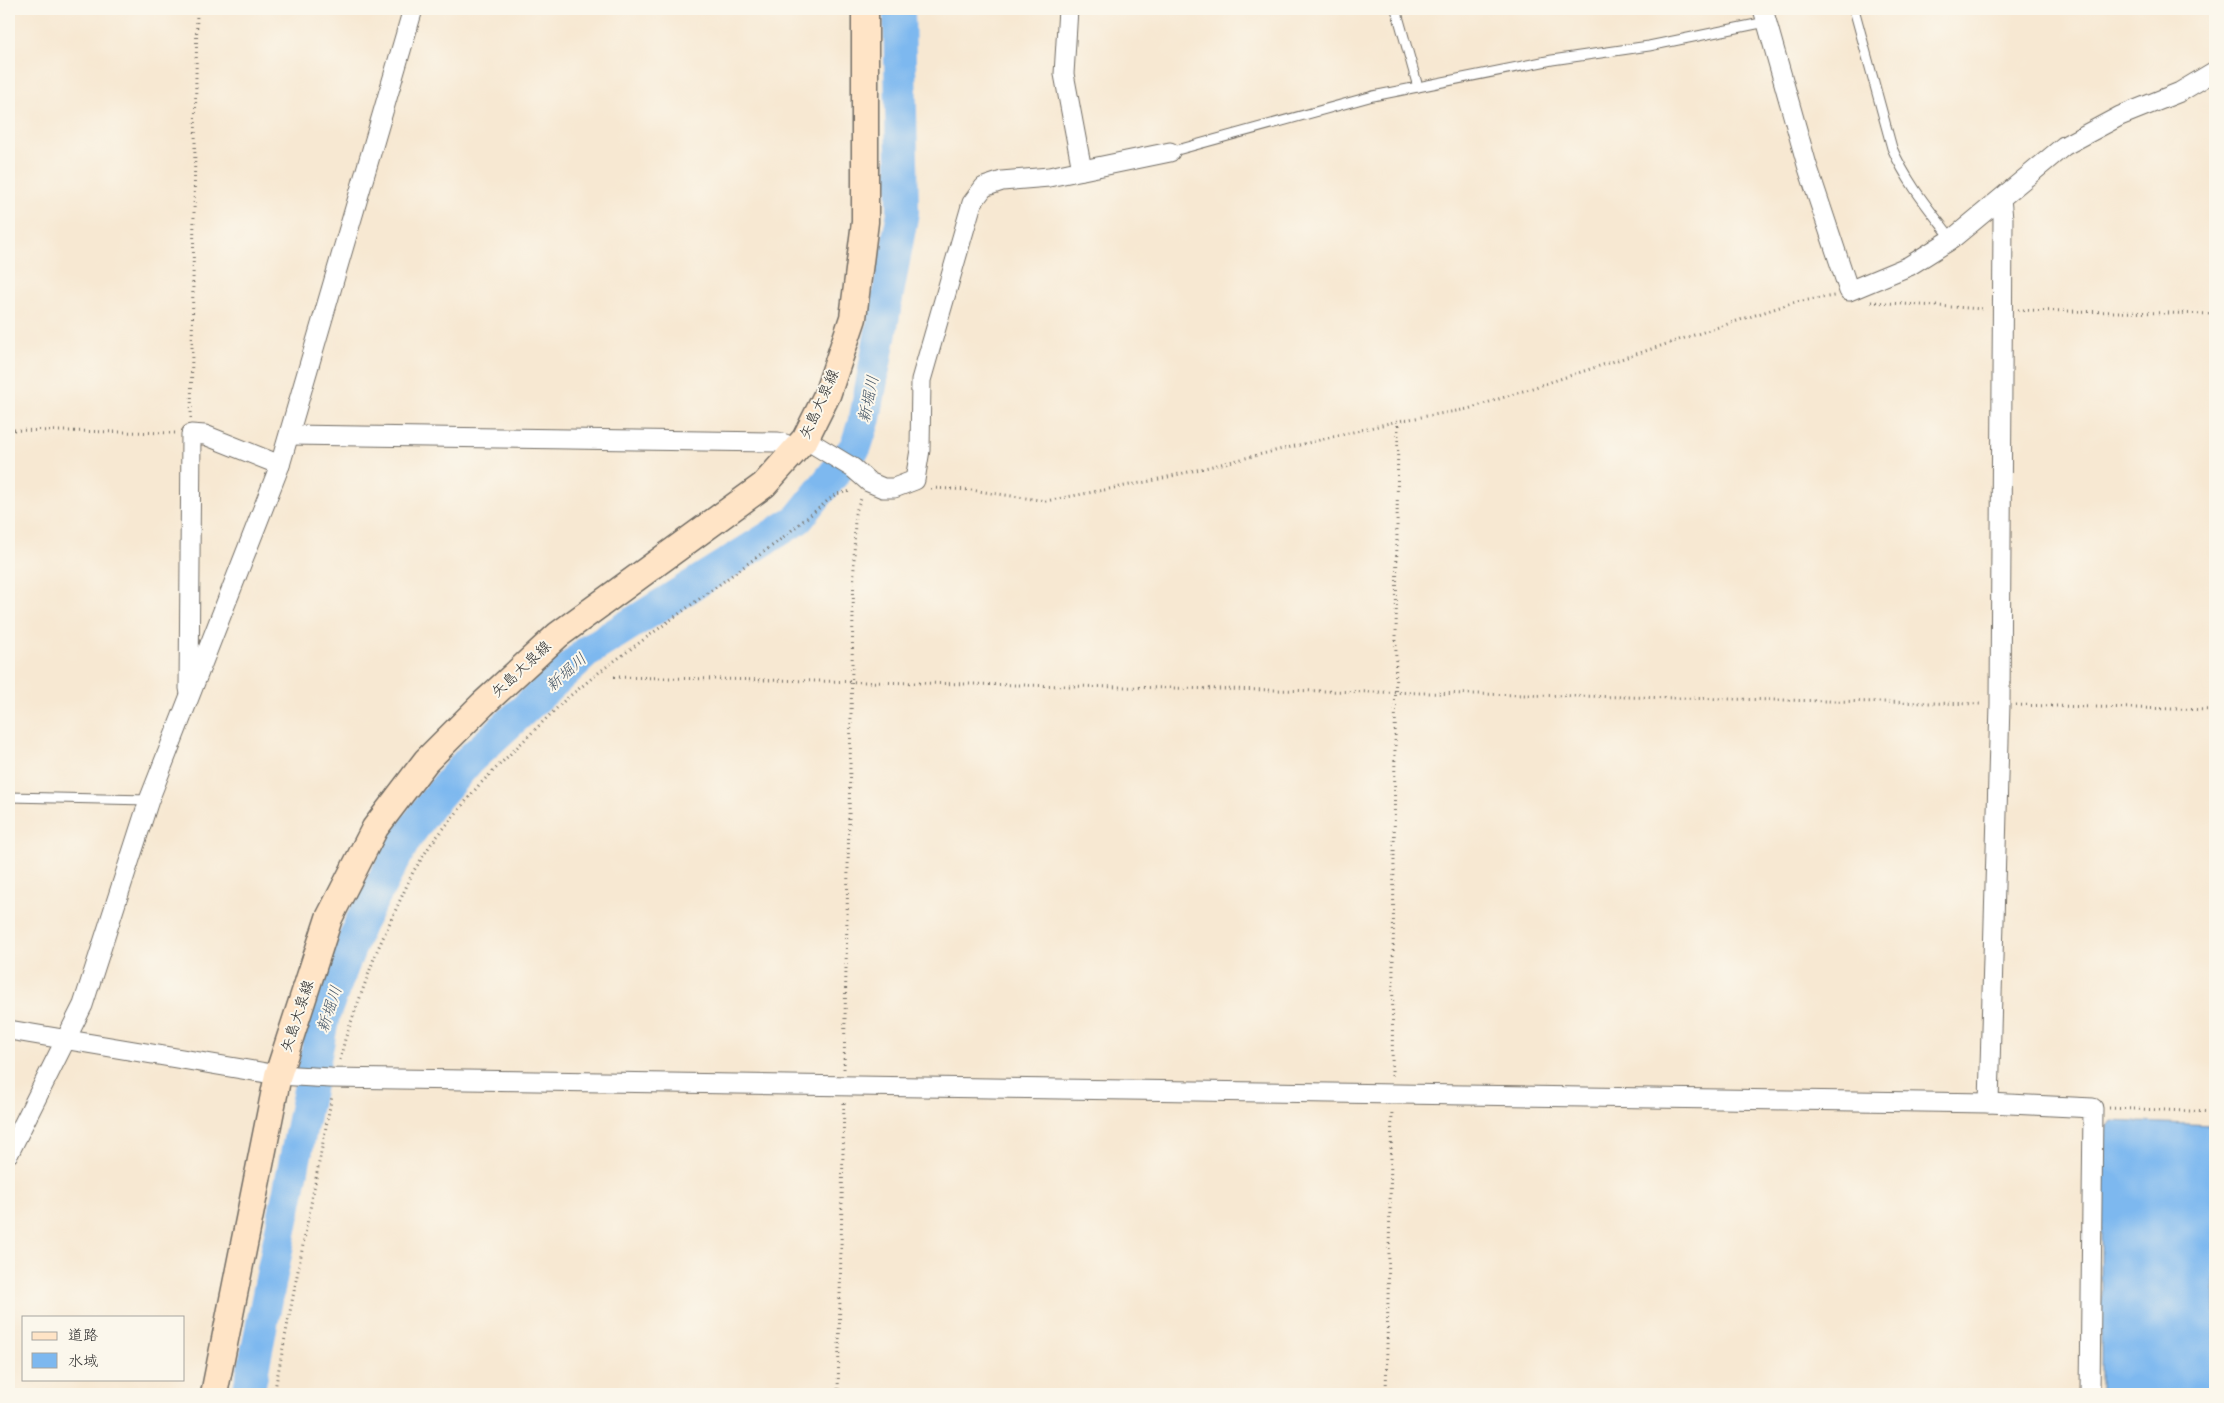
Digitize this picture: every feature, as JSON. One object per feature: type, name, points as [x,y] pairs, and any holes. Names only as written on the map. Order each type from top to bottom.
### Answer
[{"type":"main road","name":"矢島大泉線","points":[[214,1394],[284,1076],[329,918],[375,828],[426,761],[483,704],[558,635],[764,485],[806,445],[827,395],[853,318],[865,222],[865,9]]},
{"type":"street","points":[[9,1153],[84,1005],[149,800],[280,465],[413,9]]},
{"type":"street","points":[[1068,9],[1064,74],[1082,170]]},
{"type":"street","points":[[1764,15],[1812,184],[1850,291],[1909,266],[1952,240],[2064,146],[2120,116],[2180,92],[2215,71]]},
{"type":"street","points":[[290,435],[778,442],[806,445],[853,468],[867,485],[894,488],[915,480],[920,450],[921,380],[972,203],[984,188],[1002,181],[1049,177],[1170,152]]},
{"type":"street","points":[[1989,1103],[2000,704],[2003,246],[2001,200]]},
{"type":"street","points":[[189,700],[191,434],[205,435],[280,465]]},
{"type":"street","points":[[9,1030],[284,1076],[333,1078],[844,1084],[1989,1103],[2093,1108],[2090,1394]]},
{"type":"lane","points":[[1396,9],[1418,86]]},
{"type":"lane","points":[[1854,9],[1892,148],[1901,169],[1917,194],[1952,240]]},
{"type":"lane","points":[[1170,152],[1373,96],[1552,60],[1649,46],[1764,15]]},
{"type":"lane","points":[[9,797],[149,800]]},
{"type":"path","points":[[9,430],[191,434],[196,9]]},
{"type":"path","points":[[915,480],[919,487],[971,490],[1046,501],[1151,481],[1398,421],[1468,409],[1795,302],[1822,299],[1850,291]]},
{"type":"path","points":[[1386,1394],[1392,1094],[1398,421]]},
{"type":"path","points":[[838,1394],[855,514],[867,485]]},
{"type":"path","points":[[274,1394],[333,1078],[344,1039],[394,912],[413,872],[431,844],[480,785],[566,700],[602,670],[776,543],[836,494],[867,485]]},
{"type":"path","points":[[614,677],[2000,704],[2215,710]]},
{"type":"path","points":[[2093,1108],[2215,1112]]},
{"type":"water","points":[[2111,1121],[2215,1125],[2215,1394],[2101,1394],[2101,1134]]},
{"type":"waterway","name":"新堀川","points":[[248,1394],[324,1015],[360,923],[405,840],[431,804],[469,760],[589,650],[798,519],[856,446],[865,418],[903,212],[899,9]]}]
